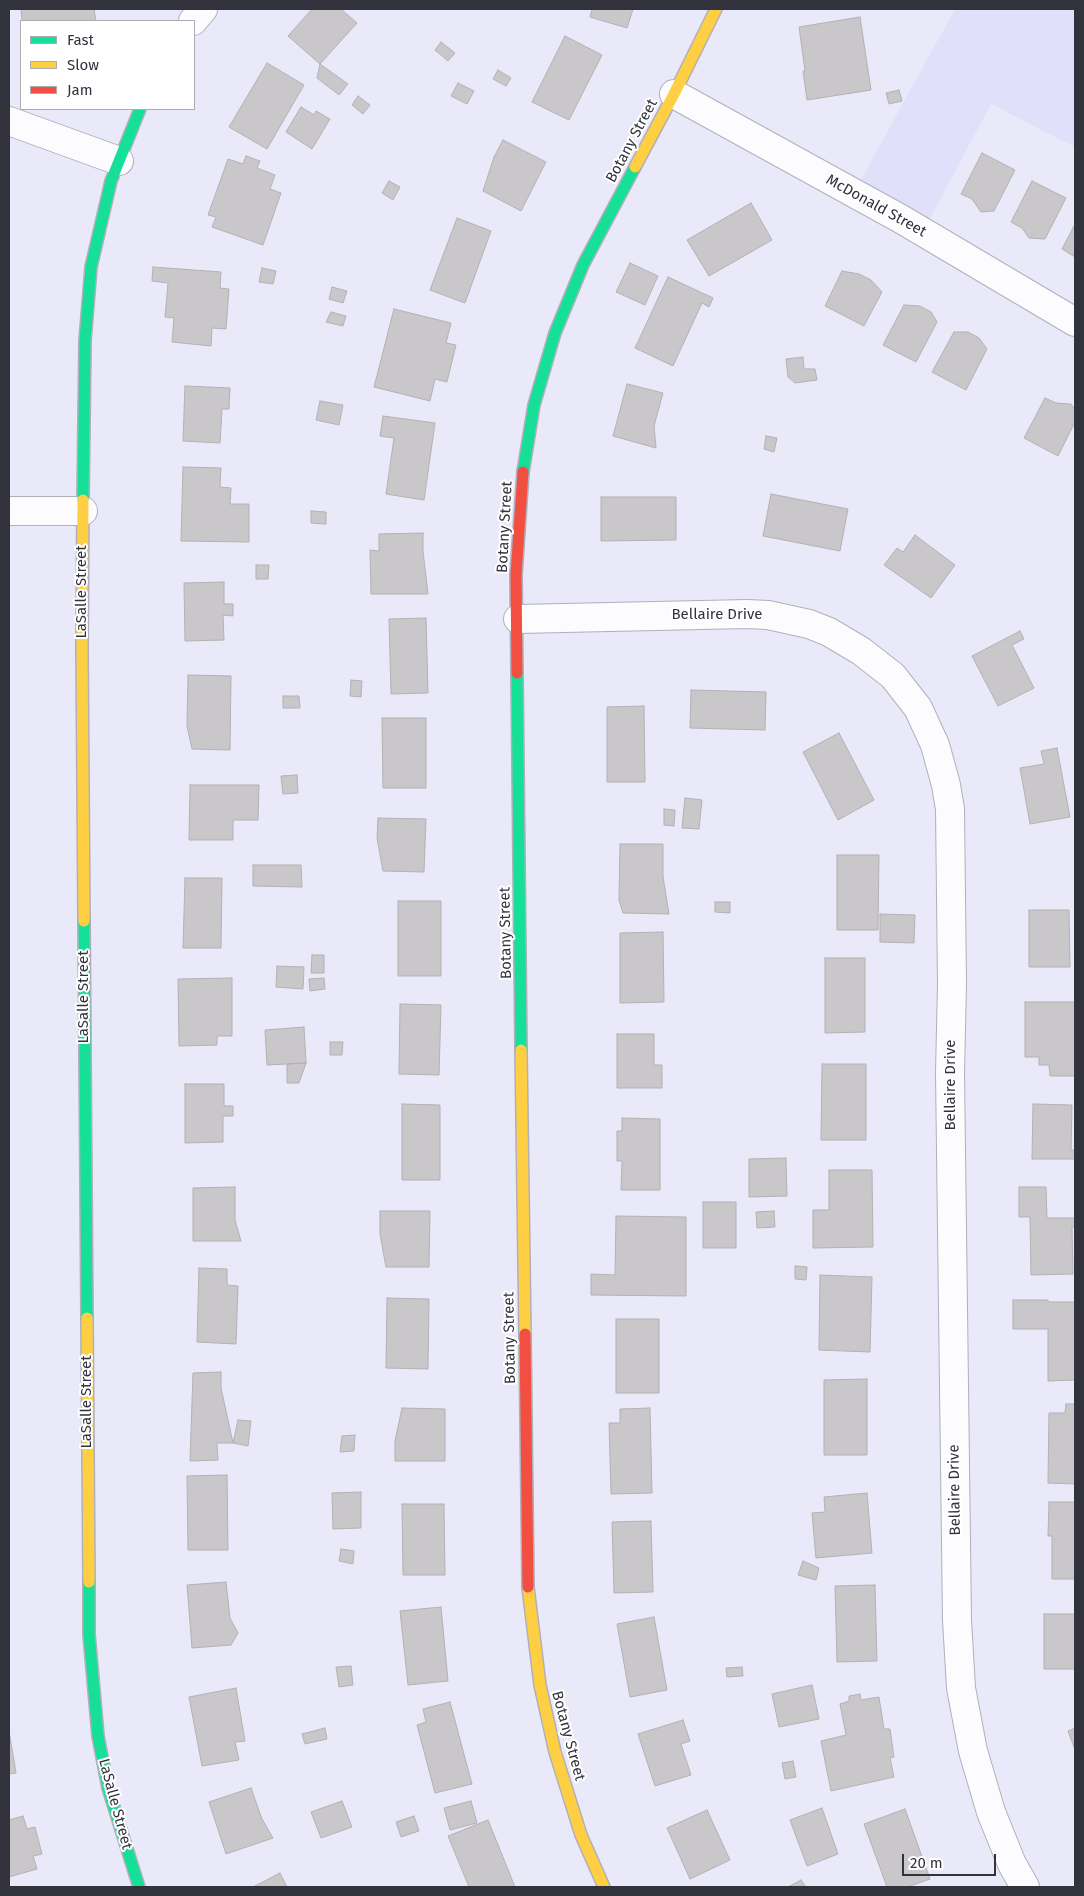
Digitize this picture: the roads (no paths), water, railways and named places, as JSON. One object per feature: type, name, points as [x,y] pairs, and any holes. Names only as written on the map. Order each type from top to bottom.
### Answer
[{"type":"street","points":[[194,20],[203,9]]},
{"type":"street","name":"Botany Street","points":[[604,1887],[581,1835],[555,1752],[540,1685],[529,1600],[516,575],[520,493],[534,405],[555,333],[583,265],[674,94],[716,9]]},
{"type":"street","name":"McDonald Street","points":[[674,94],[901,219],[1075,322]]},
{"type":"street","name":"LaSalle Street","points":[[139,1887],[107,1779],[98,1736],[89,1634],[82,648],[85,341],[91,267],[111,182],[140,110]]},
{"type":"street","points":[[9,121],[119,161]]},
{"type":"street","points":[[9,511],[83,511]]},
{"type":"street","name":"Bellaire Drive","points":[[518,619],[747,614],[768,615],[809,624],[829,632],[861,651],[893,676],[918,708],[935,745],[946,785],[950,809],[952,984],[950,1073],[957,1620],[961,1688],[973,1751],[991,1812],[1012,1864],[1025,1887]]}]
